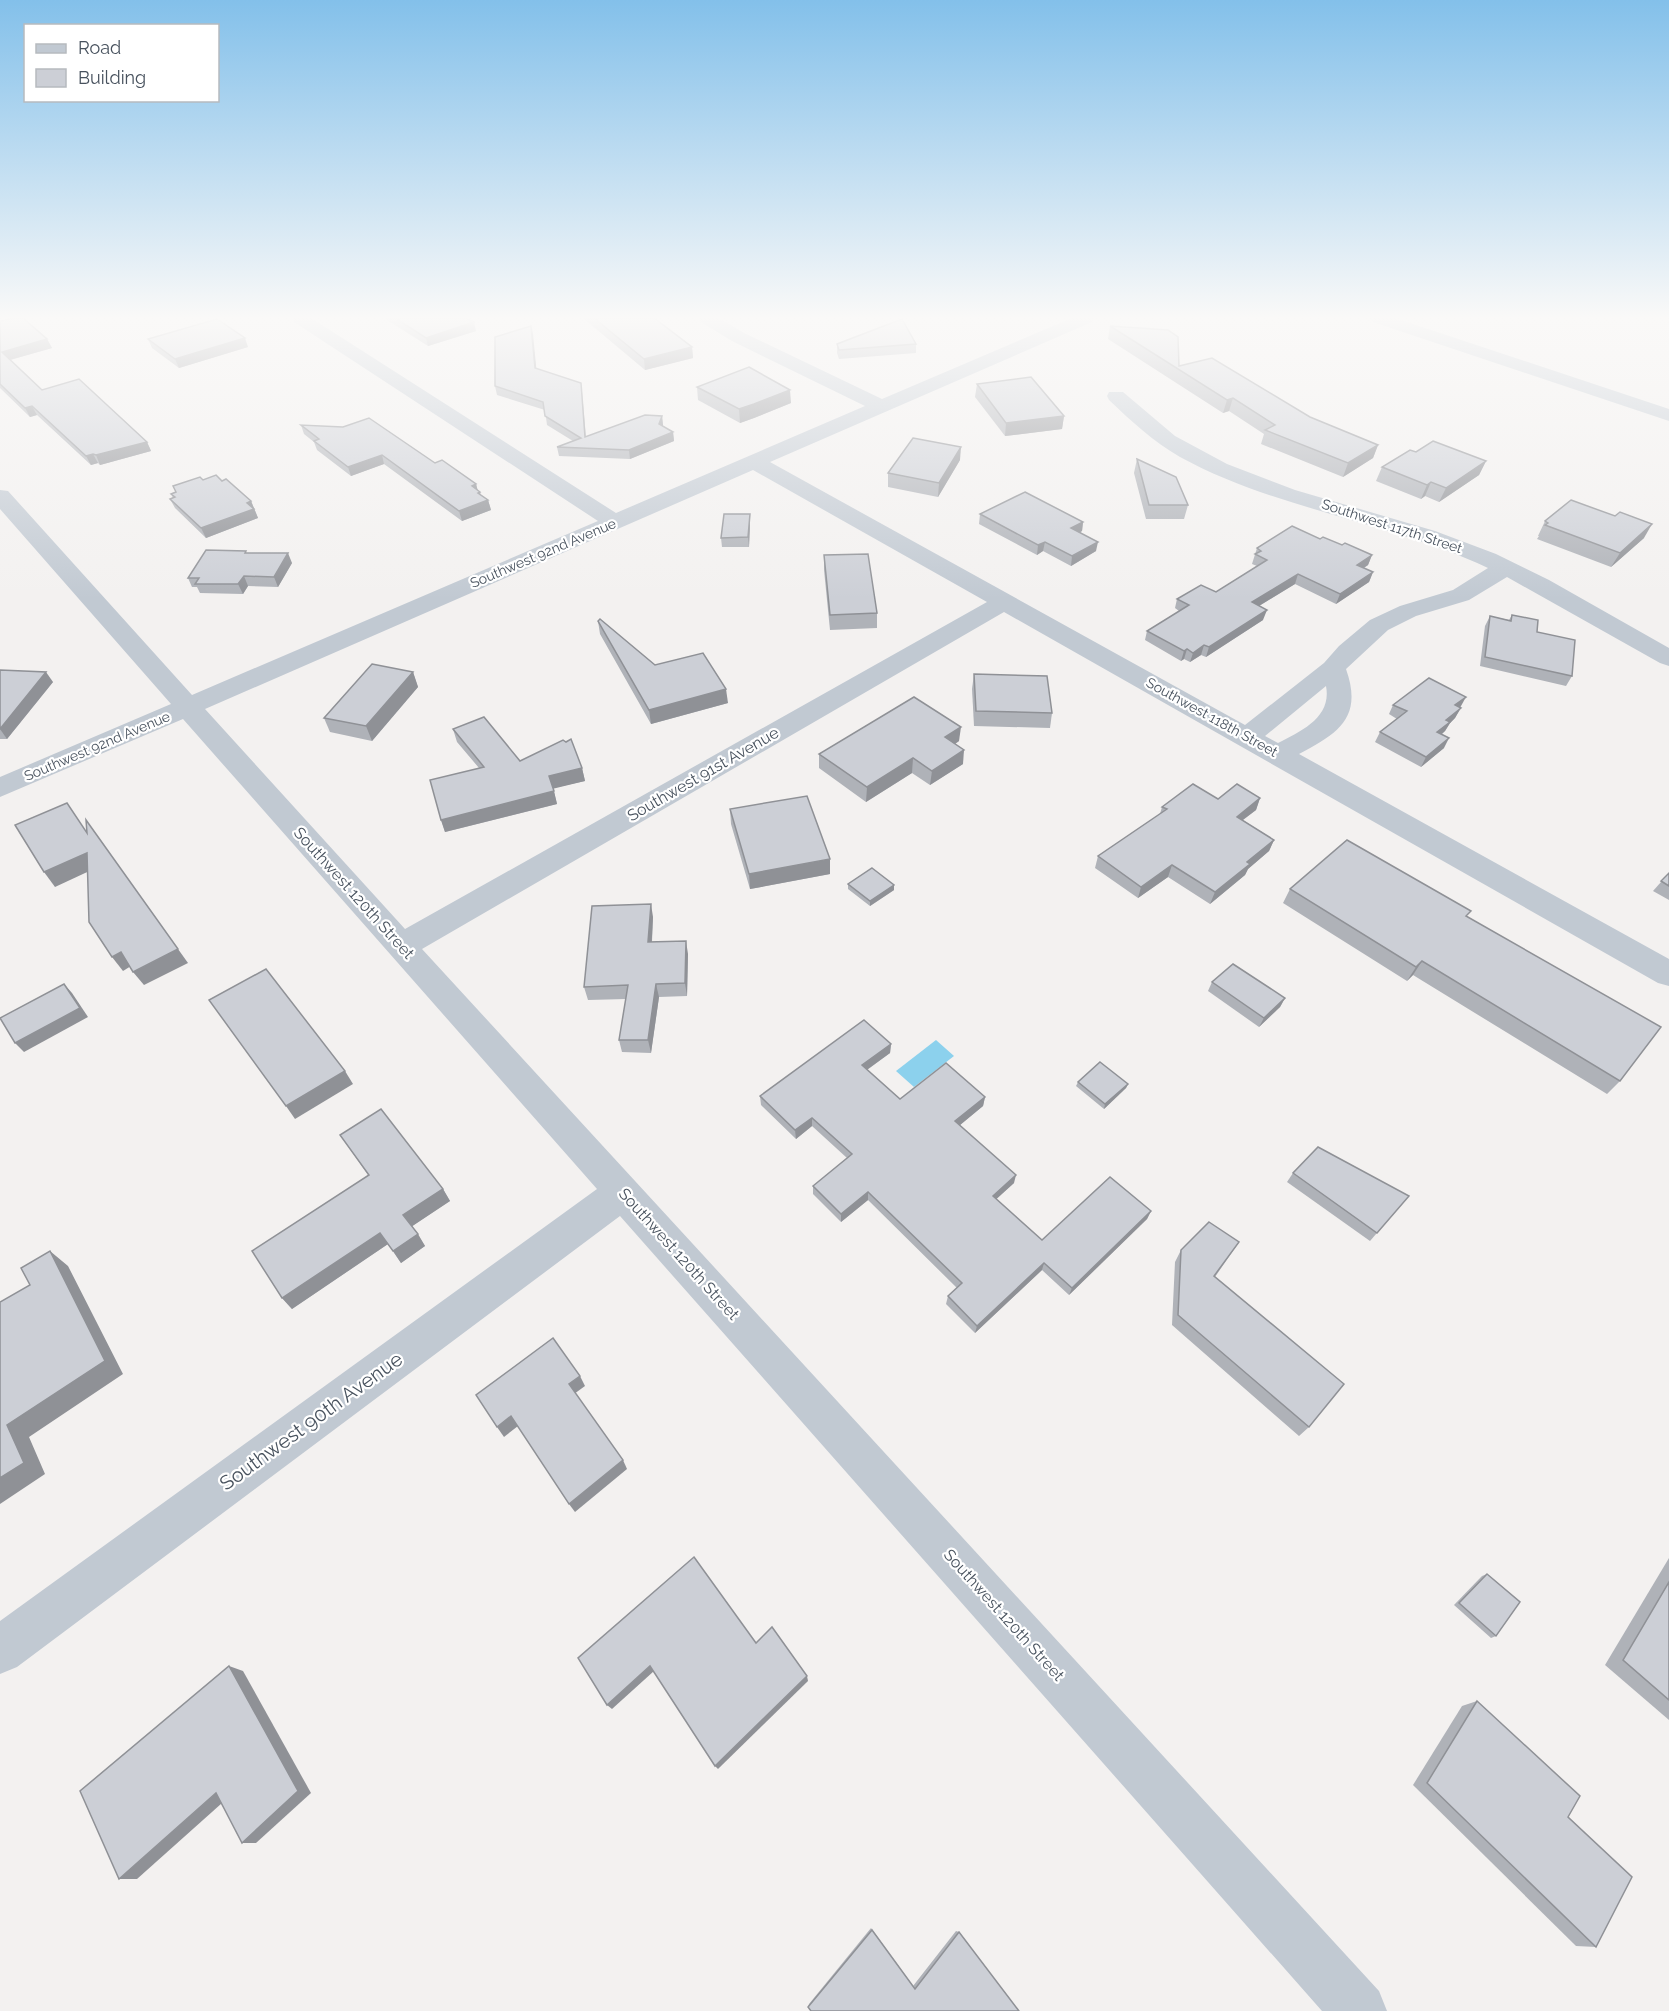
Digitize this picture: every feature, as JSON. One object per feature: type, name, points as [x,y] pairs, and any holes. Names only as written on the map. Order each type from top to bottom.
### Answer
[{"type":"street","points":[[445,412],[615,522]]},
{"type":"street","name":"Southwest 92nd Avenue","points":[[0,788],[867,412]]},
{"type":"street","name":"Southwest 117th Street","points":[[1134,412],[1166,439],[1204,461],[1284,493],[1410,530],[1506,567],[1551,590],[1669,658]]},
{"type":"street","name":"Southwest 118th Street","points":[[754,462],[1669,974]]},
{"type":"street","name":"Southwest 120th Street","points":[[0,496],[401,946],[1359,2011]]},
{"type":"street","points":[[1246,736],[1264,725],[1296,696],[1333,668],[1347,651],[1379,624],[1408,611],[1461,595],[1506,567]]},
{"type":"street","name":"Southwest 91st Avenue","points":[[401,946],[1005,602]]},
{"type":"street","points":[[1278,754],[1326,725],[1335,714],[1340,691],[1333,668]]},
{"type":"street","name":"Southwest 90th Avenue","points":[[0,1650],[623,1192]]},
{"type":"water","points":[[936,1040],[954,1056],[914,1087],[896,1071]]},
{"type":"building","points":[[38,412],[114,412],[147,442],[86,456]]},
{"type":"building","points":[[544,412],[583,412],[585,437],[645,415],[662,416],[659,424],[673,432],[629,450],[557,447],[581,438],[545,416]]},
{"type":"building","points":[[998,412],[1060,412],[1064,416],[1006,423]]},
{"type":"building","points":[[1255,412],[1301,412],[1378,445],[1348,463],[1265,430],[1275,425]]},
{"type":"building","points":[[369,418],[435,463],[442,460],[476,484],[472,486],[488,500],[459,511],[382,455],[348,467],[314,441],[319,439],[301,425],[343,427]]},
{"type":"building","points":[[913,438],[961,447],[939,483],[888,473]]},
{"type":"building","points":[[1433,441],[1486,461],[1446,488],[1431,482],[1427,485],[1382,467],[1410,450],[1416,452]]},
{"type":"building","points":[[1137,459],[1176,477],[1188,505],[1149,505]]},
{"type":"building","points":[[216,475],[222,481],[226,479],[251,501],[247,503],[254,509],[201,528],[170,499],[175,497],[171,494],[176,492],[173,486],[200,477],[203,480]]},
{"type":"building","points":[[1025,492],[1083,522],[1071,528],[1098,542],[1072,556],[1045,542],[1038,545],[980,514]]},
{"type":"building","points":[[1571,500],[1615,516],[1620,512],[1652,524],[1620,553],[1545,525],[1548,523],[1545,521]]},
{"type":"building","points":[[724,514],[750,514],[748,537],[721,538]]},
{"type":"building","points":[[1292,526],[1320,539],[1323,537],[1342,545],[1345,543],[1372,555],[1357,565],[1373,572],[1340,594],[1298,574],[1252,602],[1267,610],[1209,647],[1204,645],[1193,653],[1187,649],[1184,651],[1147,631],[1189,605],[1177,599],[1201,585],[1216,592],[1267,560],[1255,554],[1261,551],[1257,548]]},
{"type":"building","points":[[206,550],[288,553],[274,577],[244,576],[238,584],[195,584],[199,578],[188,578]]},
{"type":"building","points":[[868,554],[877,613],[830,615],[824,555]]},
{"type":"building","points":[[1512,615],[1538,620],[1537,632],[1575,640],[1572,676],[1485,657],[1490,616],[1511,621]]},
{"type":"building","points":[[600,619],[655,665],[703,653],[726,689],[649,710],[598,621]]},
{"type":"building","points":[[372,664],[413,672],[366,726],[324,718]]},
{"type":"building","points":[[0,670],[46,672],[0,729]]},
{"type":"building","points":[[974,674],[1047,676],[1052,713],[976,711]]},
{"type":"building","points":[[1429,678],[1466,697],[1455,705],[1461,708],[1446,720],[1450,722],[1437,732],[1449,738],[1426,757],[1380,732],[1407,711],[1393,705]]},
{"type":"building","points":[[914,697],[961,727],[945,737],[964,750],[932,771],[913,758],[867,787],[819,754]]},
{"type":"building","points":[[484,717],[520,761],[563,740],[566,742],[571,739],[582,768],[549,776],[554,791],[441,820],[430,780],[484,767],[453,729]]},
{"type":"building","points":[[1193,784],[1218,799],[1237,784],[1260,798],[1237,817],[1274,840],[1247,862],[1250,864],[1215,892],[1172,865],[1141,887],[1098,856],[1167,809],[1162,807]]},
{"type":"building","points":[[807,796],[830,859],[749,874],[730,809]]},
{"type":"building","points":[[67,803],[87,833],[86,820],[178,949],[133,972],[121,952],[112,957],[89,922],[87,853],[44,872],[15,825]]},
{"type":"building","points":[[1347,840],[1471,911],[1466,916],[1661,1027],[1620,1081],[1422,961],[1416,967],[1290,889]]},
{"type":"building","points":[[872,868],[894,885],[870,901],[848,884]]},
{"type":"building","points":[[1669,873],[1669,886],[1661,881]]},
{"type":"building","points":[[651,904],[648,942],[686,941],[685,983],[656,984],[648,1040],[619,1040],[628,985],[584,987],[592,906]]},
{"type":"building","points":[[1233,964],[1285,998],[1264,1018],[1212,982]]},
{"type":"building","points":[[266,969],[345,1071],[286,1106],[209,1000]]},
{"type":"building","points":[[64,984],[80,1008],[15,1043],[0,1018]]},
{"type":"building","points":[[864,1020],[891,1044],[862,1065],[900,1099],[946,1063],[985,1097],[955,1121],[1016,1175],[993,1196],[1042,1240],[1110,1177],[1151,1211],[1072,1288],[1044,1263],[977,1326],[948,1296],[962,1283],[868,1192],[841,1214],[813,1186],[852,1154],[812,1118],[795,1130],[760,1096]]},
{"type":"building","points":[[1100,1062],[1128,1084],[1105,1104],[1078,1082]]},
{"type":"building","points":[[381,1109],[443,1189],[403,1215],[418,1234],[393,1251],[380,1233],[282,1298],[252,1251],[369,1175],[340,1135]]},
{"type":"building","points":[[1318,1147],[1409,1196],[1377,1233],[1293,1173]]},
{"type":"building","points":[[1209,1222],[1239,1242],[1214,1276],[1344,1384],[1309,1427],[1178,1315],[1181,1250]]},
{"type":"building","points":[[50,1251],[105,1361],[7,1425],[24,1463],[0,1478],[0,1302],[30,1285],[21,1268]]},
{"type":"building","points":[[553,1338],[580,1376],[569,1384],[623,1460],[569,1504],[511,1416],[497,1427],[476,1395]]},
{"type":"building","points":[[694,1557],[756,1643],[772,1627],[807,1676],[715,1766],[650,1666],[607,1705],[578,1658]]},
{"type":"building","points":[[1487,1574],[1520,1602],[1496,1636],[1459,1603]]},
{"type":"building","points":[[1669,1582],[1669,1700],[1623,1660]]},
{"type":"building","points":[[229,1666],[298,1791],[242,1843],[216,1793],[119,1879],[80,1791]]},
{"type":"building","points":[[1477,1701],[1580,1796],[1568,1817],[1632,1877],[1596,1947],[1427,1783]]},
{"type":"building","points":[[872,1930],[915,1989],[959,1932],[1019,2011],[811,2011],[808,2007]]}]
